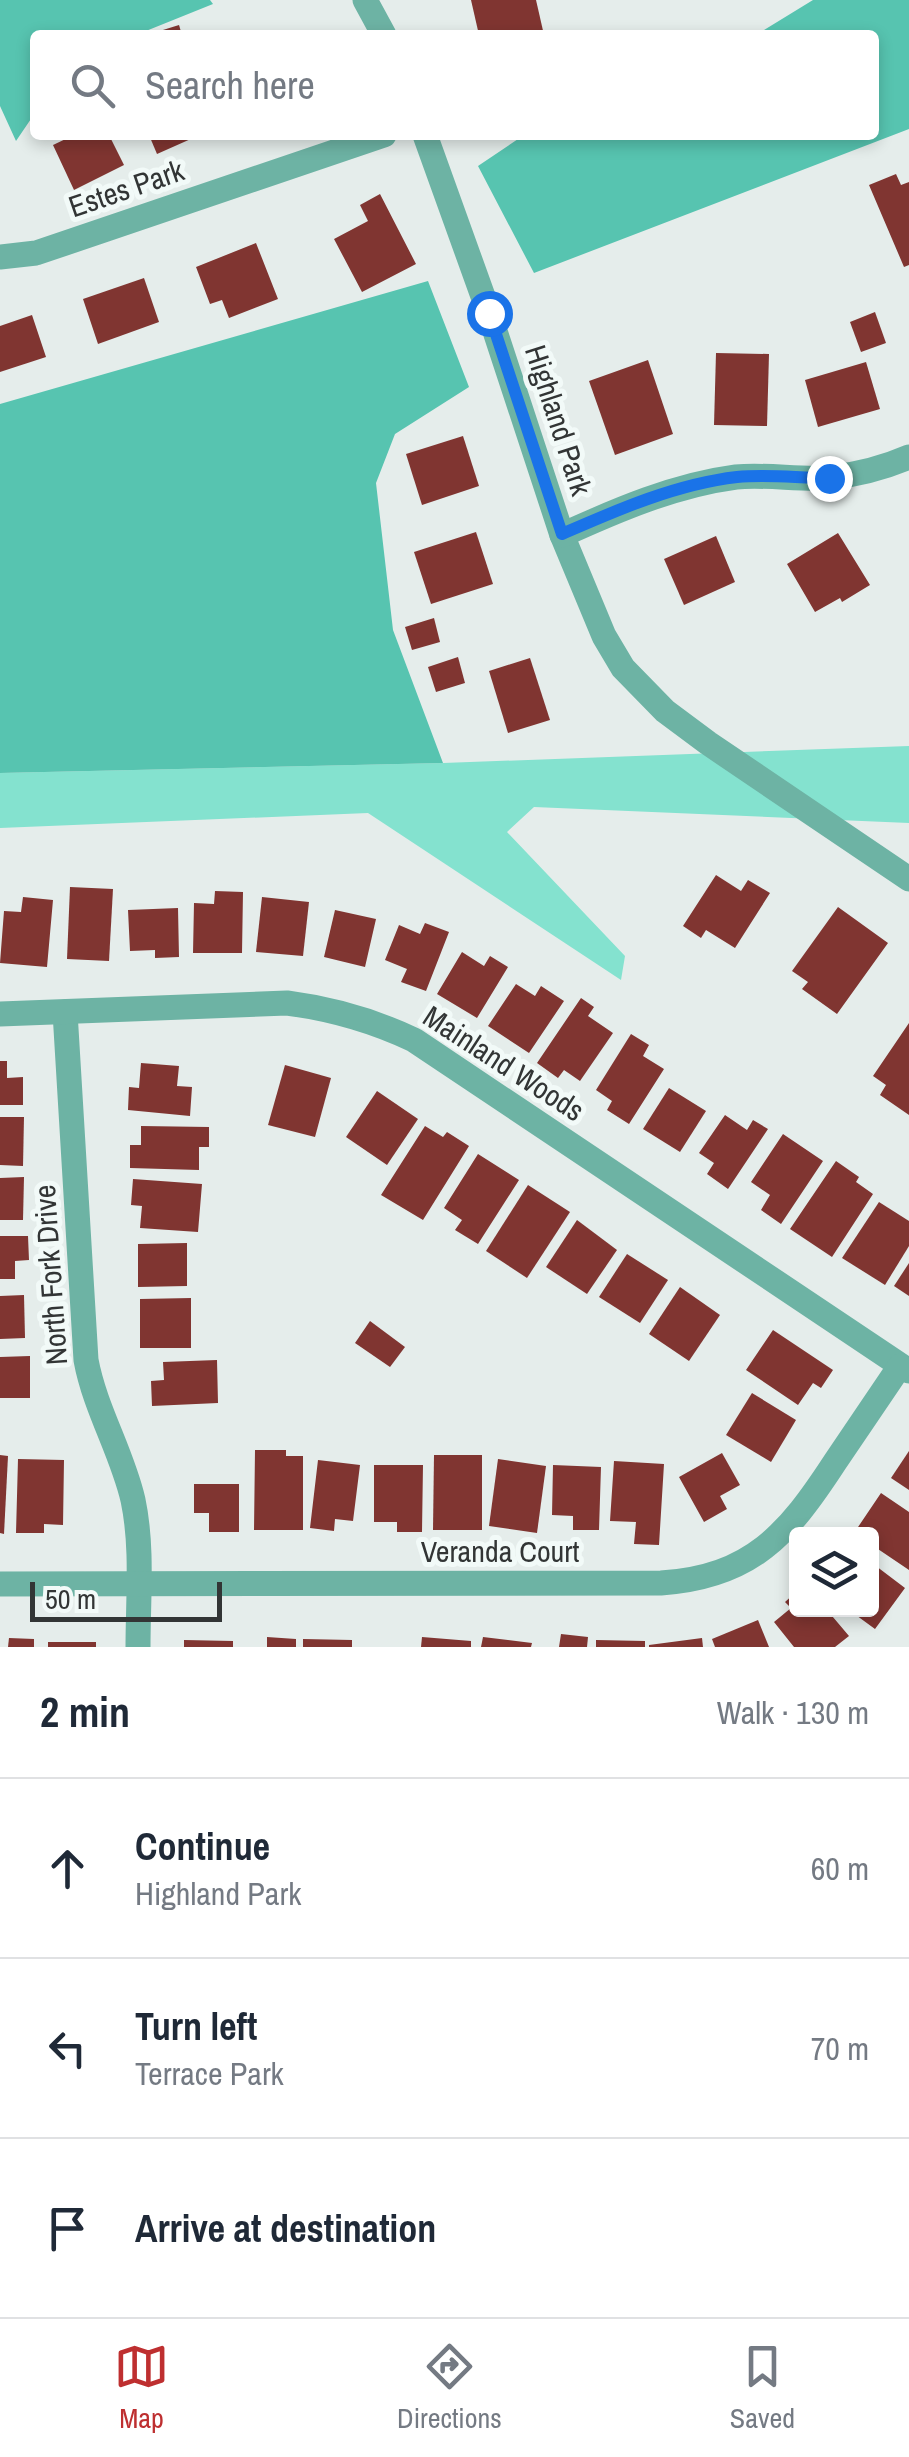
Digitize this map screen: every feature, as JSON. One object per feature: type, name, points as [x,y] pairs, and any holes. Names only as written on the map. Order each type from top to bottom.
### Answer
[{"type":"street","points":[[365,0],[381,30]]},
{"type":"street","name":"Estes Park","points":[[0,257],[36,253],[369,140]]},
{"type":"street","name":"Highland Park","points":[[428,140],[562,534],[604,636],[622,668],[666,711],[909,879]]},
{"type":"street","points":[[562,534],[626,506],[714,480],[778,475],[829,478],[880,468],[909,457]]},
{"type":"street","name":"Mainland Woods","points":[[0,1014],[287,1003],[333,1009],[375,1022],[414,1040],[904,1368]]},
{"type":"street","name":"North Fork Drive","points":[[66,1012],[86,1360],[91,1386],[133,1499],[138,1647]]},
{"type":"street","name":"Veranda Court","points":[[0,1584],[661,1583],[714,1576],[753,1557],[788,1529],[904,1368]]},
{"type":"green space","points":[[0,0],[210,0],[213,4],[148,30],[30,30],[30,120],[16,141],[0,106]]},
{"type":"green space","points":[[813,0],[909,0],[909,129],[534,273],[478,166],[517,140],[879,140],[879,30],[764,30]]},
{"type":"green space","points":[[428,281],[469,387],[395,434],[376,483],[393,630],[443,763],[0,773],[0,404]]},
{"type":"green space","points":[[909,746],[909,823],[534,807],[507,832],[625,956],[621,980],[368,813],[0,828],[0,773],[443,763]]},
{"type":"building","points":[[471,0],[536,0],[543,30],[478,30]]},
{"type":"building","points":[[64,140],[112,140],[124,165],[74,190],[53,145]]},
{"type":"building","points":[[151,140],[188,140],[157,154]]},
{"type":"building","points":[[896,174],[901,185],[909,182],[909,265],[904,267],[869,185]]},
{"type":"building","points":[[380,194],[416,264],[362,292],[334,239],[368,221],[360,205]]},
{"type":"building","points":[[256,243],[278,299],[229,318],[222,300],[210,304],[196,267]]},
{"type":"building","points":[[144,278],[159,322],[98,344],[83,299]]},
{"type":"building","points":[[875,312],[886,343],[861,352],[850,322]]},
{"type":"building","points":[[32,315],[46,357],[0,372],[0,326]]},
{"type":"building","points":[[716,353],[769,354],[767,426],[714,425]]},
{"type":"building","points":[[648,360],[673,434],[615,455],[589,381]]},
{"type":"building","points":[[866,362],[880,409],[818,427],[805,380]]},
{"type":"building","points":[[463,436],[479,486],[422,505],[406,454]]},
{"type":"building","points":[[476,532],[493,584],[431,604],[414,552]]},
{"type":"building","points":[[838,533],[870,585],[815,612],[787,564]]},
{"type":"building","points":[[716,536],[735,582],[684,605],[664,559]]},
{"type":"building","points":[[434,618],[440,642],[412,650],[405,627]]},
{"type":"building","points":[[458,657],[465,683],[436,692],[428,667]]},
{"type":"building","points":[[530,658],[550,720],[508,733],[489,671]]},
{"type":"building","points":[[716,875],[741,891],[748,880],[770,893],[735,948],[706,930],[701,938],[683,926]]},
{"type":"building","points":[[70,887],[113,889],[109,961],[67,959]]},
{"type":"building","points":[[215,891],[243,892],[242,953],[193,953],[194,903],[214,904]]},
{"type":"building","points":[[23,897],[53,900],[47,967],[0,963],[4,911],[21,912]]},
{"type":"building","points":[[262,897],[309,902],[303,956],[256,952]]},
{"type":"building","points":[[838,907],[888,943],[837,1014],[802,989],[808,982],[792,971]]},
{"type":"building","points":[[178,908],[179,957],[155,958],[155,950],[130,951],[128,910]]},
{"type":"building","points":[[335,910],[376,919],[365,967],[324,957]]},
{"type":"building","points":[[425,923],[449,932],[426,991],[401,982],[407,969],[385,960],[399,925],[420,934]]},
{"type":"building","points":[[462,952],[484,966],[490,956],[508,967],[477,1018],[437,994]]},
{"type":"building","points":[[516,984],[535,996],[541,986],[564,1001],[529,1053],[488,1026]]},
{"type":"building","points":[[581,998],[594,1007],[588,1016],[613,1033],[580,1081],[564,1070],[558,1078],[537,1063]]},
{"type":"building","points":[[909,1023],[909,1115],[880,1095],[886,1085],[873,1076]]},
{"type":"building","points":[[631,1034],[649,1045],[643,1056],[664,1069],[629,1124],[607,1110],[612,1101],[596,1090]]},
{"type":"building","points":[[0,1061],[7,1061],[7,1078],[23,1077],[23,1105],[0,1105]]},
{"type":"building","points":[[141,1063],[179,1066],[177,1086],[192,1087],[190,1116],[128,1110],[129,1087],[139,1088]]},
{"type":"building","points":[[285,1065],[331,1078],[315,1137],[268,1125]]},
{"type":"building","points":[[669,1088],[706,1111],[680,1152],[643,1129]]},
{"type":"building","points":[[377,1091],[418,1119],[387,1165],[346,1137]]},
{"type":"building","points":[[725,1115],[747,1130],[753,1120],[768,1129],[728,1189],[707,1174],[714,1163],[699,1153]]},
{"type":"building","points":[[0,1117],[24,1117],[23,1166],[0,1165]]},
{"type":"building","points":[[141,1126],[209,1127],[209,1147],[199,1147],[199,1170],[130,1168],[130,1145],[141,1145]]},
{"type":"building","points":[[425,1126],[443,1137],[447,1132],[469,1146],[423,1220],[381,1195]]},
{"type":"building","points":[[783,1134],[823,1161],[781,1224],[761,1210],[770,1195],[751,1182]]},
{"type":"building","points":[[478,1154],[519,1180],[478,1244],[455,1230],[462,1220],[444,1208]]},
{"type":"building","points":[[836,1161],[859,1177],[856,1182],[873,1194],[832,1257],[790,1229]]},
{"type":"building","points":[[24,1177],[23,1220],[0,1220],[0,1178]]},
{"type":"building","points":[[133,1179],[202,1184],[198,1232],[140,1228],[142,1206],[131,1205]]},
{"type":"building","points":[[528,1185],[570,1212],[527,1278],[486,1251]]},
{"type":"building","points":[[879,1202],[909,1221],[909,1246],[885,1285],[842,1258]]},
{"type":"building","points":[[577,1220],[617,1250],[587,1294],[546,1267]]},
{"type":"building","points":[[0,1236],[28,1236],[29,1260],[15,1261],[15,1279],[0,1279]]},
{"type":"building","points":[[187,1243],[187,1286],[138,1287],[138,1244]]},
{"type":"building","points":[[627,1254],[668,1280],[640,1323],[599,1297]]},
{"type":"building","points":[[909,1263],[909,1296],[894,1286]]},
{"type":"building","points":[[680,1287],[720,1315],[689,1361],[649,1334]]},
{"type":"building","points":[[24,1295],[25,1338],[0,1339],[0,1296]]},
{"type":"building","points":[[191,1298],[191,1348],[140,1348],[140,1299]]},
{"type":"building","points":[[370,1321],[405,1347],[390,1367],[355,1343]]},
{"type":"building","points":[[773,1330],[833,1370],[821,1388],[813,1383],[798,1405],[746,1370]]},
{"type":"building","points":[[30,1356],[30,1398],[0,1398],[0,1357]]},
{"type":"building","points":[[217,1360],[218,1403],[152,1406],[151,1381],[164,1380],[163,1362]]},
{"type":"building","points":[[752,1393],[796,1420],[771,1462],[726,1435]]},
{"type":"building","points":[[255,1450],[286,1450],[286,1456],[303,1456],[303,1530],[254,1530]]},
{"type":"building","points":[[909,1451],[909,1490],[891,1478]]},
{"type":"building","points":[[722,1453],[740,1485],[720,1496],[727,1509],[704,1522],[679,1477]]},
{"type":"building","points":[[0,1455],[8,1456],[4,1534],[0,1533]]},
{"type":"building","points":[[434,1455],[482,1455],[482,1530],[433,1530]]},
{"type":"building","points":[[18,1459],[64,1460],[63,1525],[44,1524],[44,1533],[16,1533]]},
{"type":"building","points":[[498,1459],[546,1466],[537,1533],[489,1526]]},
{"type":"building","points":[[318,1460],[360,1465],[353,1521],[335,1519],[334,1531],[310,1528]]},
{"type":"building","points":[[614,1461],[664,1464],[659,1545],[634,1544],[636,1522],[610,1521]]},
{"type":"building","points":[[374,1465],[423,1465],[422,1532],[397,1532],[397,1522],[374,1522]]},
{"type":"building","points":[[553,1465],[601,1467],[599,1530],[573,1530],[573,1516],[552,1515]]},
{"type":"building","points":[[194,1484],[239,1484],[239,1532],[209,1532],[209,1513],[194,1513]]},
{"type":"building","points":[[881,1493],[909,1512],[909,1570],[879,1550],[879,1527],[858,1527]]},
{"type":"building","points":[[879,1568],[905,1588],[875,1629],[859,1617],[879,1617]]},
{"type":"building","points":[[789,1610],[789,1617],[833,1617],[849,1636],[835,1647],[794,1647],[774,1622]]},
{"type":"building","points":[[758,1620],[769,1647],[715,1647],[712,1639]]},
{"type":"building","points":[[561,1634],[588,1637],[587,1647],[559,1647]]},
{"type":"building","points":[[267,1637],[296,1639],[296,1647],[267,1647]]},
{"type":"building","points":[[422,1637],[471,1641],[471,1647],[421,1647]]},
{"type":"building","points":[[483,1637],[532,1643],[531,1647],[481,1647]]},
{"type":"building","points":[[9,1638],[34,1639],[34,1647],[8,1647]]},
{"type":"building","points":[[702,1638],[703,1647],[649,1647],[649,1645]]},
{"type":"building","points":[[303,1639],[352,1640],[352,1647],[303,1647]]},
{"type":"building","points":[[184,1640],[233,1641],[233,1647],[184,1647]]},
{"type":"building","points":[[596,1640],[645,1641],[645,1647],[596,1647]]},
{"type":"building","points":[[48,1642],[96,1642],[96,1647],[48,1647]]},
{"type":"route","points":[[489,313],[562,534],[626,506],[714,480],[778,475],[829,478]]}]
